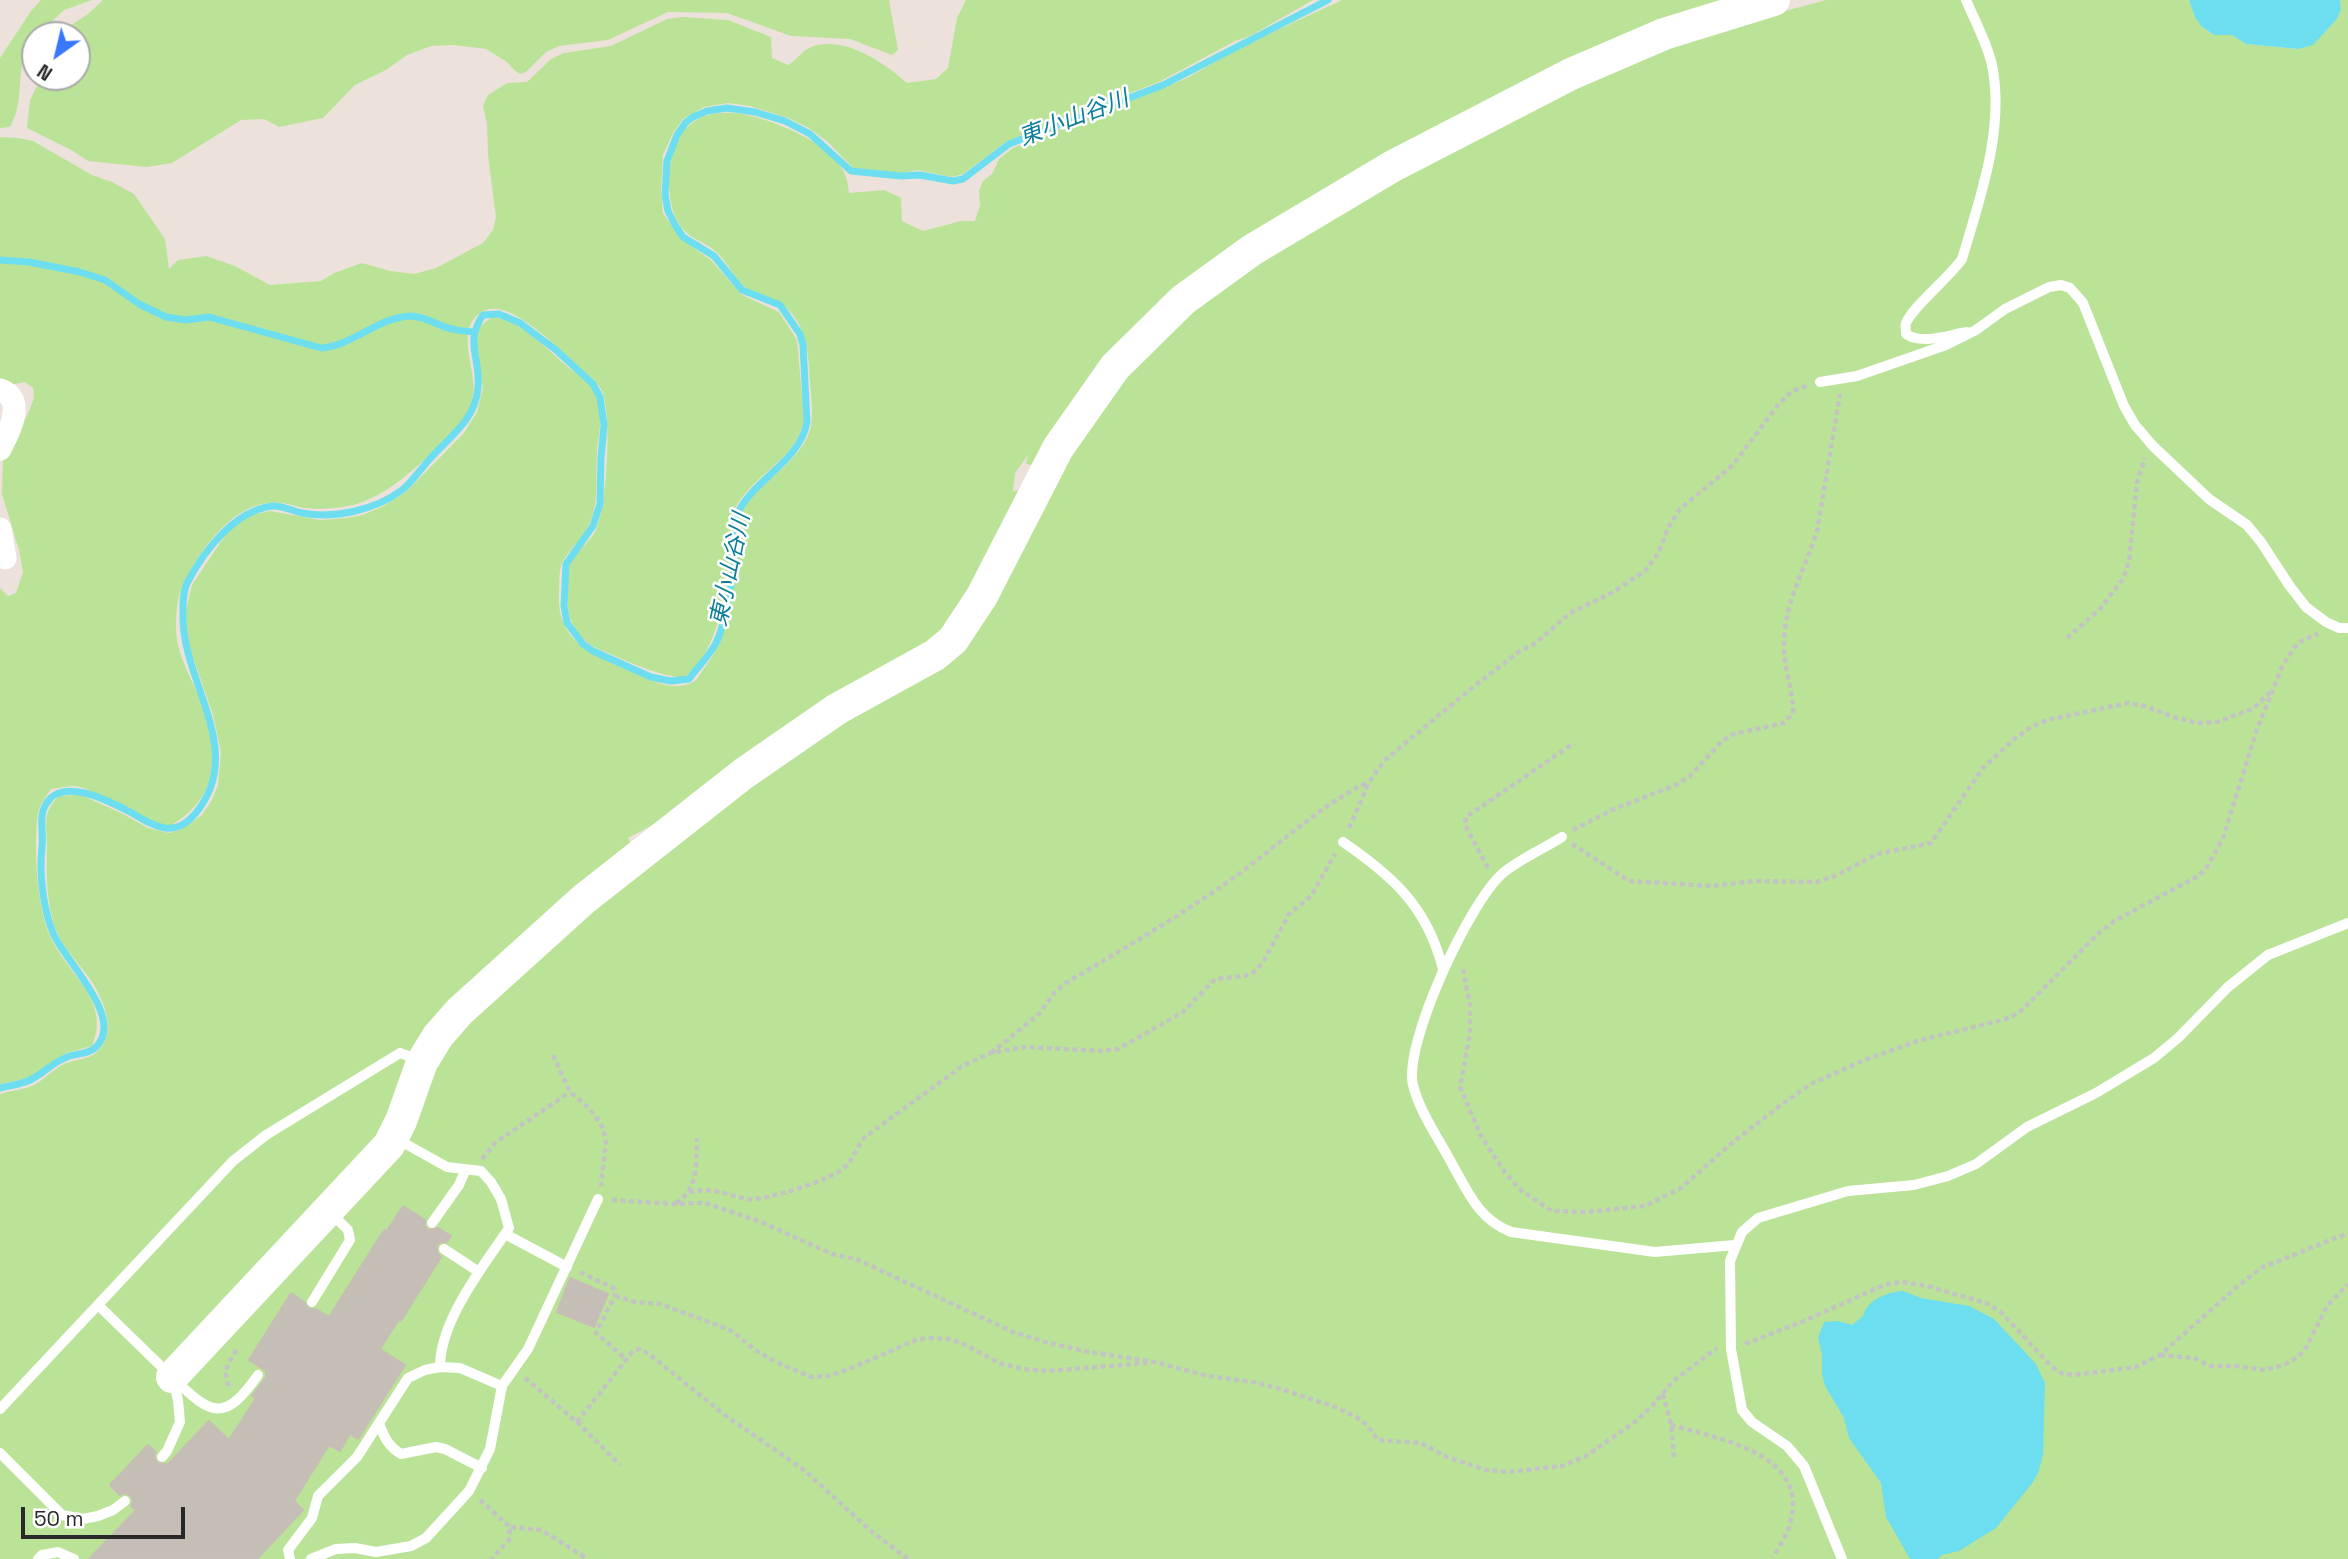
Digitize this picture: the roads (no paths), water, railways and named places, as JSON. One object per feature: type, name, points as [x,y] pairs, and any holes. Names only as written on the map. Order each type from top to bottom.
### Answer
[{"type":"street","points":[[172,1377],[389,1145],[422,1062],[438,1036],[460,1011],[584,899],[743,774],[837,709],[935,656],[953,640],[982,596],[1058,447],[1115,367],[1183,300],[1252,250],[1393,166],[1559,80],[1664,34],[1774,0]]},
{"type":"street","points":[[0,390],[8,393],[14,401],[15,415],[0,449]]},
{"type":"street","points":[[0,529],[5,558]]},
{"type":"lane","points":[[1966,0],[1991,61],[1996,87],[1995,120],[1988,162],[1962,259],[1953,273],[1906,323],[1906,334],[1913,339],[1923,339],[1976,330]]},
{"type":"lane","points":[[1820,382],[1875,370],[1947,345],[1976,330],[2005,309],[2049,287],[2061,285],[2070,288],[2082,303],[2124,406],[2135,425],[2153,446],[2209,499],[2246,525],[2306,607],[2343,628]]},
{"type":"lane","points":[[1562,837],[1502,874],[1456,943],[1437,981],[1411,1069],[1421,1108],[1478,1209],[1494,1225],[1511,1232],[1655,1252],[1735,1244]]},
{"type":"lane","points":[[1343,842],[1391,877],[1419,910],[1438,949],[1443,969]]},
{"type":"lane","points":[[1842,1559],[1804,1466],[1787,1446],[1752,1422],[1742,1410],[1731,1343],[1730,1261],[1742,1232],[1758,1218],[1848,1191],[1914,1185],[1948,1176],[1976,1164],[2026,1127],[2096,1093],[2154,1058],[2178,1038],[2228,986],[2268,955],[2348,923]]},
{"type":"lane","points":[[0,1409],[233,1161],[266,1135],[400,1053],[422,1062]]},
{"type":"lane","points":[[393,1137],[447,1167],[481,1171],[501,1199],[509,1228],[479,1272],[446,1333],[440,1353],[440,1367]]},
{"type":"lane","points":[[432,1223],[471,1171]]},
{"type":"lane","points":[[310,1559],[336,1549],[355,1548],[376,1552],[411,1546],[426,1538],[469,1491],[491,1449],[502,1386],[528,1349],[598,1199]]},
{"type":"lane","points":[[312,1302],[350,1240],[348,1230],[329,1211]]},
{"type":"lane","points":[[505,1234],[567,1267]]},
{"type":"lane","points":[[444,1249],[479,1272]]},
{"type":"lane","points":[[98,1305],[195,1399],[210,1408],[222,1409],[232,1405],[244,1396],[258,1375]]},
{"type":"lane","points":[[290,1559],[288,1550],[312,1518],[318,1496],[357,1457],[408,1378],[440,1367],[460,1368],[502,1386]]},
{"type":"lane","points":[[162,1457],[180,1422],[172,1377]]},
{"type":"lane","points":[[379,1423],[391,1448],[401,1454],[436,1447],[482,1468]]},
{"type":"lane","points":[[0,1453],[62,1515],[83,1519],[98,1516],[125,1501]]},
{"type":"lane","points":[[38,1559],[42,1555],[58,1552],[74,1559]]},
{"type":"water","points":[[2189,0],[2340,0],[2341,9],[2337,19],[2313,45],[2298,49],[2246,44],[2232,35],[2214,35],[2201,26]]},
{"type":"water","points":[[1903,1291],[1921,1298],[1969,1306],[1994,1319],[2036,1364],[2045,1383],[2043,1455],[2033,1482],[1996,1528],[1959,1551],[1942,1555],[1938,1559],[1910,1559],[1886,1517],[1881,1483],[1849,1438],[1844,1418],[1825,1386],[1822,1375],[1822,1355],[1818,1338],[1824,1322],[1838,1321],[1852,1325],[1863,1316],[1873,1301],[1884,1295]]},
{"type":"waterway","name":"東小山谷川","points":[[0,1088],[26,1082],[62,1059],[89,1051],[96,1047],[103,1035],[103,1021],[98,1005],[59,944],[47,913],[41,868],[42,820],[46,804],[53,796],[63,792],[86,793],[163,828],[179,826],[195,814],[209,791],[215,767],[209,718],[186,644],[183,601],[187,583],[202,558],[222,534],[258,509],[276,506],[315,515],[341,514],[380,503],[411,482],[465,421],[476,400],[478,377],[474,343],[477,325],[483,315],[499,314],[520,323],[556,350],[593,384],[600,397],[604,425],[600,504],[593,526],[566,564],[564,606],[567,623],[583,644],[593,651],[651,677],[671,681],[689,679],[709,654],[719,636],[729,597],[735,556],[736,523],[740,509],[788,458],[803,435],[807,422],[803,345],[800,334],[780,305],[742,290],[714,256],[683,237],[668,211],[665,195],[667,161],[677,135],[686,122],[707,111],[727,108],[755,112],[785,121],[810,134],[851,171],[920,175],[953,181],[963,179],[1009,144],[1163,85],[1328,0]]},
{"type":"waterway","points":[[0,260],[29,262],[105,280],[139,304],[166,317],[186,320],[209,317],[321,348],[344,342],[387,321],[410,316],[452,329],[474,332]]}]
